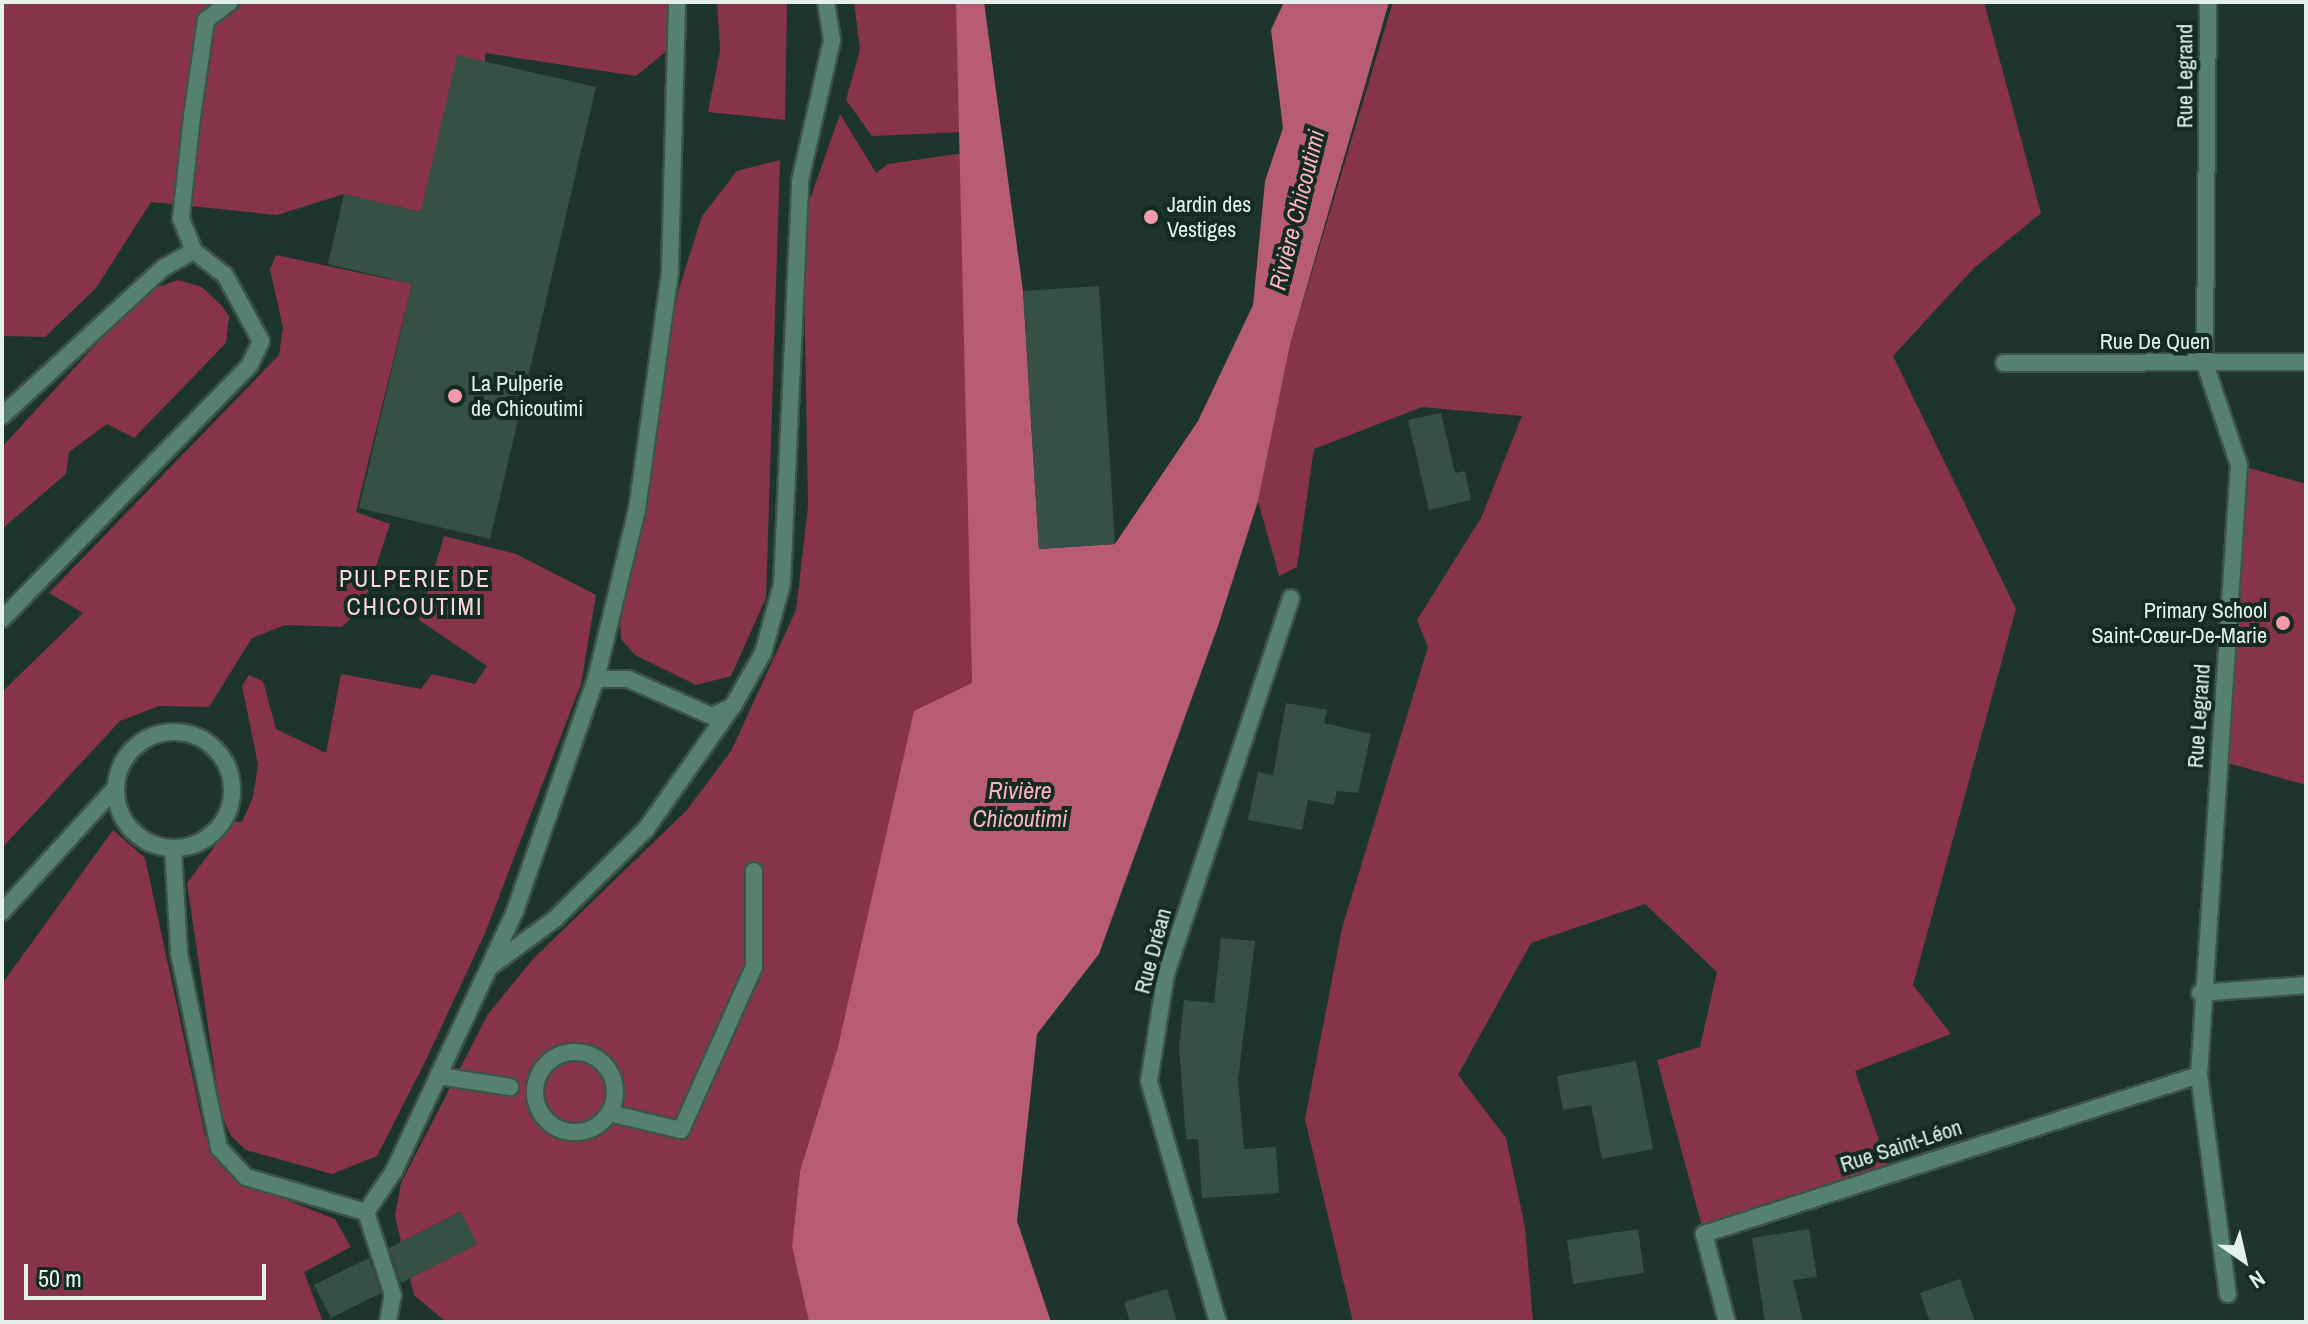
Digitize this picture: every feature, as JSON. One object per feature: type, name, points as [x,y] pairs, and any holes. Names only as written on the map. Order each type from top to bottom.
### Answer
[{"type":"street","points":[[2,619],[250,365],[261,341],[225,275],[194,251],[181,218],[206,20],[230,2]]},
{"type":"street","points":[[388,1322],[393,1295],[366,1212],[439,1076],[489,967],[596,679],[637,510],[670,271],[677,2]]},
{"type":"street","points":[[489,967],[555,919],[646,829],[733,706],[763,653],[782,584],[800,181],[832,40],[826,2]]},
{"type":"street","name":"Rue Legrand","points":[[2208,2],[2205,364],[2239,465],[2200,993],[2199,1075],[2228,1294]]},
{"type":"street","points":[[2,416],[163,268],[194,251]]},
{"type":"street","name":"Rue De Quen","points":[[2004,363],[2306,362]]},
{"type":"street","name":"Rue Dréan","points":[[1218,1322],[1149,1081],[1166,974],[1291,598]]},
{"type":"street","points":[[596,679],[628,679],[712,716],[733,706]]},
{"type":"street","points":[[2,912],[116,787],[129,753],[160,733],[180,732],[215,748],[232,783],[223,821],[193,845],[173,848],[133,829],[116,787]]},
{"type":"street","points":[[173,848],[179,953],[219,1148],[246,1177],[366,1212]]},
{"type":"street","points":[[609,1113],[614,1080],[584,1051],[550,1061],[540,1075],[537,1100],[549,1122],[581,1132],[609,1113],[681,1130],[754,967],[754,871]]},
{"type":"street","points":[[2200,993],[2306,985]]},
{"type":"street","name":"Rue Saint-Léon","points":[[1727,1322],[1704,1234],[2199,1075]]},
{"type":"street","points":[[439,1076],[510,1087]]},
{"type":"shaded area","points":[[2,2],[668,2],[668,50],[636,76],[485,53],[485,62],[458,55],[421,212],[344,194],[277,215],[151,202],[96,288],[45,337],[2,336]]},
{"type":"shaded area","points":[[717,2],[787,2],[785,120],[708,112],[720,51]]},
{"type":"shaded area","points":[[854,2],[956,2],[964,132],[872,136],[846,100],[860,50]]},
{"type":"shaded area","points":[[1393,2],[1984,2],[2041,213],[1974,268],[1893,356],[2016,609],[1913,985],[1951,1034],[1855,1071],[1890,1172],[1704,1234],[1657,1060],[1700,1047],[1717,972],[1645,904],[1531,943],[1458,1075],[1506,1138],[1525,1227],[1533,1322],[1353,1322],[1305,1119],[1342,928],[1428,647],[1417,620],[1481,518],[1522,416],[1422,407],[1314,449],[1297,567],[1279,576],[1258,501],[1290,345]]},
{"type":"shaded area","points":[[840,114],[876,173],[888,164],[964,153],[972,683],[838,1047],[800,1171],[792,1246],[809,1322],[446,1322],[414,1295],[410,1278],[477,1244],[460,1212],[401,1242],[395,1216],[401,1183],[488,1014],[533,959],[687,810],[731,751],[796,610],[808,507],[803,219]]},
{"type":"shaded area","points":[[780,160],[766,598],[731,676],[696,685],[635,655],[621,639],[620,621],[678,292],[702,216],[737,171]]},
{"type":"shaded area","points":[[276,255],[412,284],[356,512],[390,524],[363,606],[342,627],[285,625],[252,638],[209,707],[159,706],[120,721],[2,848],[2,692],[83,613],[49,593],[279,355],[283,328],[270,269]]},
{"type":"shaded area","points":[[178,280],[202,287],[222,306],[229,316],[226,343],[134,438],[107,424],[69,452],[66,474],[2,529],[2,447],[144,292]]},
{"type":"shaded area","points":[[2239,465],[2306,484],[2306,785],[2217,760]]},
{"type":"shaded area","points":[[444,536],[516,554],[596,595],[581,684],[485,933],[426,1060],[377,1156],[332,1174],[246,1150],[231,1136],[221,1114],[187,883],[233,822],[242,822],[253,797],[258,764],[242,686],[249,675],[263,681],[276,729],[326,753],[341,674],[421,689],[432,674],[475,684],[487,666],[419,620]]},
{"type":"shaded area","points":[[113,830],[145,858],[205,1135],[219,1164],[234,1179],[335,1219],[351,1247],[304,1272],[323,1322],[2,1322],[2,984]]},
{"type":"water","name":"Rivière Chicoutimi","points":[[956,2],[984,2],[1023,291],[1039,549],[1115,544],[1198,421],[1253,305],[1265,181],[1283,128],[1271,30],[1284,2],[1389,2],[1290,345],[1258,501],[1218,626],[1099,954],[1037,1034],[1017,1221],[1051,1322],[809,1322],[792,1246],[800,1171],[838,1047],[914,711],[972,683]]},
{"type":"building","name":"La Pulperie de Chicoutimi","points":[[457,55],[596,87],[490,539],[359,508],[412,284],[328,264],[344,194],[421,212]]},
{"type":"building","points":[[1099,286],[1115,544],[1039,549],[1023,291]]},
{"type":"building","points":[[1441,413],[1455,473],[1465,471],[1471,500],[1429,510],[1408,420]]},
{"type":"building","points":[[1286,703],[1327,710],[1324,723],[1371,734],[1358,793],[1337,791],[1334,805],[1308,800],[1302,830],[1248,820],[1258,772],[1273,775]]},
{"type":"building","points":[[1221,938],[1255,941],[1238,1080],[1244,1149],[1276,1147],[1279,1193],[1202,1198],[1198,1139],[1186,1139],[1179,1047],[1184,1000],[1214,1003]]},
{"type":"building","points":[[1636,1061],[1653,1149],[1602,1159],[1591,1105],[1563,1110],[1557,1076]]},
{"type":"building","points":[[461,1212],[477,1244],[401,1283],[389,1248]]},
{"type":"building","points":[[1638,1229],[1644,1273],[1573,1284],[1567,1240]]},
{"type":"building","points":[[1809,1229],[1817,1277],[1793,1280],[1803,1322],[1765,1322],[1752,1238]]},
{"type":"building","points":[[369,1258],[381,1293],[331,1318],[314,1285]]},
{"type":"building","points":[[1960,1279],[1975,1322],[1930,1322],[1920,1293]]},
{"type":"building","points":[[1167,1289],[1177,1322],[1130,1322],[1124,1302]]},
{"type":"place","name":"Jardin des Vestiges","points":[[1151,217]]},
{"type":"place","name":"La Pulperie de Chicoutimi","points":[[455,396]]},
{"type":"place","name":"Primary School Saint-Cœur-De-Marie","points":[[2283,623]]},
{"type":"district","name":"PULPERIE DE CHICOUTIMI","points":[[415,593]]}]
